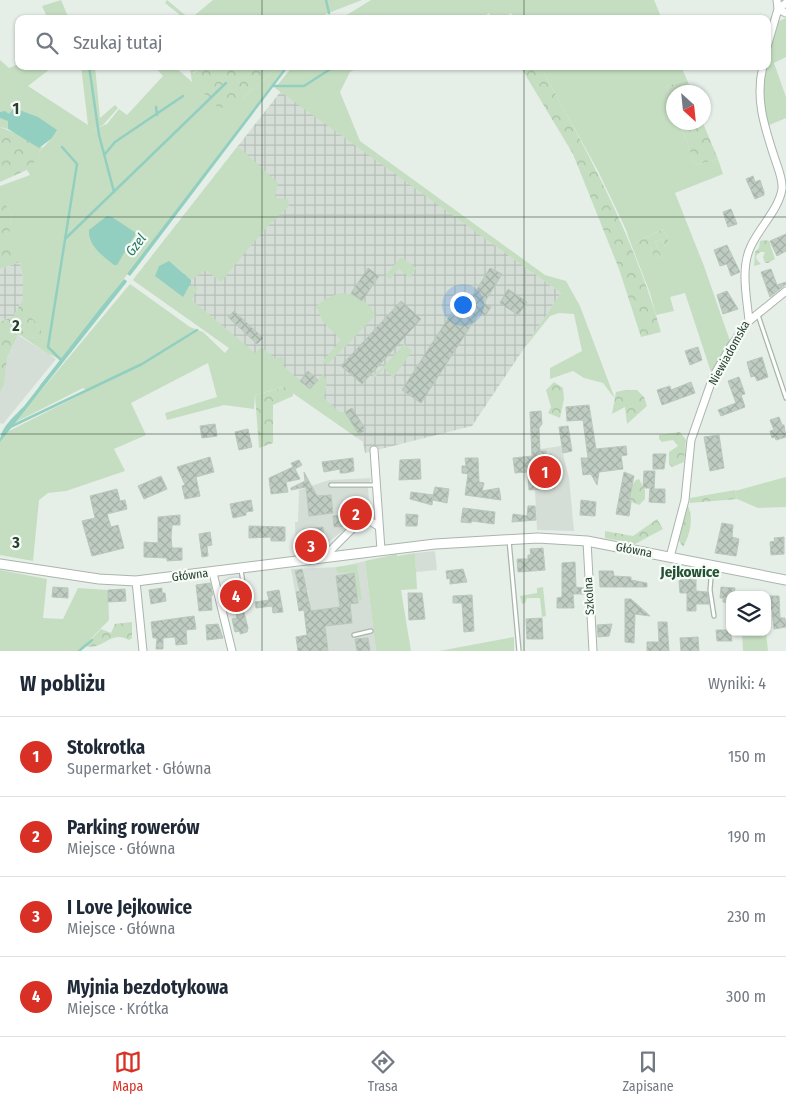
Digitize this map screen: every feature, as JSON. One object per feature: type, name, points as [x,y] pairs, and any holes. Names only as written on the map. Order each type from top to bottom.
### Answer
[{"type":"street","points":[[771,33],[778,9],[777,0]]},
{"type":"street","points":[[778,9],[786,3]]},
{"type":"street","points":[[778,9],[786,13]]},
{"type":"street","name":"Niewiadomska","points":[[670,557],[685,500],[691,440],[700,409],[713,377],[731,346],[749,321],[745,270],[747,257],[782,190],[781,180],[764,126],[759,103],[759,81],[762,70]]},
{"type":"street","points":[[749,321],[786,291]]},
{"type":"street","points":[[374,450],[381,550]]},
{"type":"street","points":[[322,558],[361,522],[370,521],[378,526]]},
{"type":"street","name":"Główna","points":[[0,564],[90,578],[136,581],[381,550],[510,539],[587,541],[786,580]]},
{"type":"street","name":"Szkolna","points":[[587,541],[593,651]]},
{"type":"street","points":[[213,572],[232,651]]},
{"type":"street","points":[[136,581],[143,651]]},
{"type":"lane","points":[[758,314],[786,398]]},
{"type":"lane","points":[[331,485],[376,485]]},
{"type":"lane","points":[[510,539],[519,651]]},
{"type":"lane","points":[[712,565],[710,590],[714,616]]},
{"type":"lane","points":[[226,589],[229,604],[246,601],[241,569]]},
{"type":"lane","points":[[217,590],[243,586]]},
{"type":"lane","points":[[228,596],[244,592]]},
{"type":"lane","points":[[354,635],[371,631]]},
{"type":"shaded area","points":[[283,70],[286,70],[130,276],[127,274]]},
{"type":"shaded area","points":[[281,91],[561,293],[472,426],[365,453],[363,442],[133,280]]},
{"type":"shaded area","points":[[14,108],[38,117],[57,130],[51,139],[39,148],[8,129],[8,121],[0,118],[0,112],[5,111],[9,114]]},
{"type":"shaded area","points":[[107,216],[112,217],[136,233],[117,265],[114,265],[97,250],[89,236],[89,230]]},
{"type":"shaded area","points":[[169,261],[191,280],[183,297],[155,276],[159,266]]},
{"type":"shaded area","points":[[20,262],[23,278],[23,298],[14,316],[0,322],[0,269]]},
{"type":"shaded area","points":[[124,279],[127,281],[126,283],[0,442],[6,426],[25,405]]},
{"type":"shaded area","points":[[18,335],[56,359],[3,424],[0,423],[0,373]]},
{"type":"shaded area","points":[[561,446],[569,478],[574,531],[537,530],[533,450]]},
{"type":"shaded area","points":[[371,478],[368,487],[370,516],[352,519],[349,526],[317,551],[296,554],[295,522],[298,522],[299,490],[329,480]]},
{"type":"shaded area","points":[[435,551],[437,570],[416,572],[415,553]]},
{"type":"shaded area","points":[[365,561],[376,651],[316,651],[308,590],[295,592],[291,569],[340,567]]},
{"type":"green space","points":[[61,0],[67,15],[46,15],[42,6]]},
{"type":"green space","points":[[167,0],[185,15],[180,15],[165,3]]},
{"type":"green space","points":[[213,0],[362,0],[326,14],[195,15]]},
{"type":"green space","points":[[371,0],[654,0],[660,15],[512,15],[511,13],[508,15],[490,15],[489,13],[486,15],[347,15]]},
{"type":"green space","points":[[786,18],[786,57],[774,63],[786,97],[786,118],[767,126],[764,100],[765,74],[766,70],[771,70],[771,43],[777,22]]},
{"type":"green space","points":[[0,60],[9,68],[15,66],[15,70],[49,70],[28,86],[88,125],[81,70],[95,70],[100,118],[115,105],[118,108],[103,125],[92,130],[107,124],[119,109],[127,115],[163,76],[158,70],[178,70],[192,82],[190,70],[198,70],[193,73],[241,100],[275,70],[283,70],[62,360],[48,354],[20,335],[35,338],[36,322],[30,319],[23,310],[23,278],[20,262],[11,250],[8,234],[12,215],[5,205],[0,205],[0,186],[30,175],[27,170],[40,155],[39,152],[51,139],[8,116],[8,129],[0,127]]},
{"type":"green space","points":[[198,70],[275,70],[241,100],[219,109],[202,91],[193,74]]},
{"type":"green space","points":[[290,70],[354,70],[350,72],[340,92],[360,141],[545,275],[566,281],[580,306],[615,399],[603,383],[584,378],[573,371],[550,379],[550,368],[582,351],[574,314],[559,313],[550,316],[522,351],[561,293],[275,88]]},
{"type":"green space","points":[[522,70],[542,70],[575,130],[624,229],[661,332],[641,337],[619,269],[573,154]]},
{"type":"green space","points":[[542,70],[683,70],[687,80],[666,85],[666,130],[682,130],[695,165],[718,159],[723,174],[675,193],[704,266],[730,341],[711,372],[685,293],[670,297],[674,311],[656,315],[650,293],[626,231],[629,236],[598,171]],"holes":[[[663,229],[669,242],[665,246],[662,239],[655,242],[662,257],[654,260],[651,246],[633,244]]]},
{"type":"green space","points":[[687,80],[689,85],[670,85]]},
{"type":"green space","points":[[0,127],[20,135],[39,147],[43,147],[39,152],[40,155],[29,169],[0,182]]},
{"type":"green space","points":[[682,130],[706,130],[718,159],[695,165]]},
{"type":"green space","points":[[238,146],[278,183],[275,198],[288,199],[289,206],[263,231],[221,282],[206,270],[191,280],[177,267],[155,276],[183,296],[190,286],[198,287],[192,300],[255,353],[261,347],[276,359],[281,356],[284,358],[283,366],[310,389],[323,374],[327,382],[324,398],[339,412],[345,412],[359,434],[353,435],[284,387],[255,395],[254,409],[224,405],[167,420],[165,413],[217,397],[208,363],[131,403],[146,435],[114,449],[125,471],[66,491],[48,493],[39,500],[33,561],[0,555],[0,442],[7,432],[88,391],[83,388],[14,423],[130,284],[190,327],[203,332],[225,353],[229,348],[133,280]]},
{"type":"green space","points":[[5,204],[12,215],[10,228],[11,245],[20,262],[0,269],[0,205]]},
{"type":"green space","points":[[663,229],[669,242],[665,246],[662,239],[655,242],[662,257],[654,261],[651,246],[636,251],[633,244]]},
{"type":"green space","points":[[760,241],[769,241],[775,259],[765,263],[763,257],[765,252],[760,252],[756,256],[761,264],[754,266],[755,252],[759,248]]},
{"type":"green space","points":[[401,257],[416,268],[410,278],[399,269],[390,279],[385,276]]},
{"type":"green space","points":[[22,289],[25,300],[23,310],[38,325],[41,336],[35,338],[18,335],[7,358],[4,384],[0,392],[0,322],[14,316],[23,298]]},
{"type":"green space","points":[[340,293],[361,299],[370,306],[375,316],[328,364],[322,362],[341,340],[323,322],[316,306],[327,298]]},
{"type":"green space","points":[[404,344],[412,351],[393,378],[384,368],[374,378],[372,376]]},
{"type":"green space","points":[[554,382],[563,388],[564,399],[560,418],[548,413],[551,407],[546,390]]},
{"type":"green space","points":[[285,387],[293,393],[293,396],[273,405],[273,443],[259,448],[255,395]]},
{"type":"green space","points":[[637,390],[644,397],[647,406],[627,424],[625,407],[612,414],[616,392]]},
{"type":"green space","points":[[680,432],[686,440],[684,462],[672,467],[669,464],[669,452],[678,446],[673,440],[662,442],[659,439],[659,435]]},
{"type":"green space","points":[[786,477],[786,507],[758,508],[737,499],[735,491]]},
{"type":"green space","points":[[639,479],[645,491],[645,499],[639,505],[629,501],[631,487]]},
{"type":"green space","points":[[735,490],[737,499],[690,503],[690,498]]},
{"type":"green space","points":[[688,506],[691,516],[690,527],[683,547],[678,539],[684,511]]},
{"type":"green space","points":[[657,519],[663,529],[635,544],[605,538],[605,531],[633,536]]},
{"type":"green space","points":[[415,553],[417,589],[401,590],[411,651],[376,651],[365,561],[397,554],[397,556]]},
{"type":"green space","points":[[357,564],[362,600],[359,601],[354,572],[337,573],[336,567]]},
{"type":"green space","points":[[0,570],[47,579],[43,618],[63,619],[78,588],[108,590],[109,620],[79,651],[0,651]]},
{"type":"green space","points":[[543,587],[546,616],[542,617],[540,598],[527,598],[525,603],[522,604],[520,596],[537,593],[537,588]]},
{"type":"green space","points":[[132,622],[132,638],[129,640],[117,637],[97,646],[85,646],[101,629],[111,633],[115,624]]},
{"type":"green space","points":[[742,636],[766,636],[768,651],[743,651]]},
{"type":"green space","points":[[514,637],[514,651],[439,651]]},
{"type":"building","points":[[753,176],[755,182],[760,180],[764,192],[764,195],[755,199],[746,179]]},
{"type":"building","points":[[731,209],[737,224],[728,227],[723,212]]},
{"type":"building","points":[[786,234],[786,251],[777,256],[770,241]]},
{"type":"building","points":[[727,245],[740,272],[731,276],[727,264],[720,266],[714,250]]},
{"type":"building","points":[[368,268],[379,276],[362,301],[351,293]]},
{"type":"building","points":[[490,268],[502,274],[484,303],[491,307],[485,316],[479,313],[421,403],[402,390],[458,303],[465,308]]},
{"type":"building","points":[[771,269],[777,285],[786,282],[786,284],[770,297],[761,272]]},
{"type":"building","points":[[508,289],[527,302],[518,315],[500,303]]},
{"type":"building","points":[[727,291],[738,309],[723,314],[717,295]]},
{"type":"building","points":[[401,301],[421,319],[362,384],[341,366]]},
{"type":"building","points":[[234,311],[263,338],[257,344],[228,317]]},
{"type":"building","points":[[698,347],[702,360],[690,365],[685,351]]},
{"type":"building","points":[[762,357],[768,377],[757,381],[755,376],[751,377],[747,362]]},
{"type":"building","points":[[308,371],[318,380],[310,389],[300,381]]},
{"type":"building","points":[[739,377],[745,394],[741,395],[745,407],[721,416],[718,410],[736,403],[728,381]]},
{"type":"building","points":[[691,382],[695,393],[662,405],[657,390],[670,386],[671,390]]},
{"type":"building","points":[[589,405],[596,449],[626,446],[627,455],[621,456],[623,469],[599,472],[597,485],[591,474],[583,475],[581,458],[588,458],[583,420],[567,421],[566,407]]},
{"type":"building","points":[[352,408],[366,430],[361,433],[358,433],[345,412]]},
{"type":"building","points":[[541,411],[542,424],[539,428],[540,451],[546,451],[546,455],[551,454],[555,488],[529,490],[528,472],[515,473],[513,458],[532,456],[530,412]]},
{"type":"building","points":[[779,417],[782,425],[784,425],[786,437],[776,440],[775,437],[772,438],[770,431],[774,430],[770,420]]},
{"type":"building","points":[[215,424],[217,436],[202,438],[200,426]]},
{"type":"building","points":[[568,426],[572,451],[563,453],[559,427]]},
{"type":"building","points":[[248,429],[252,447],[239,450],[235,432]]},
{"type":"building","points":[[719,435],[724,468],[710,471],[704,437]]},
{"type":"building","points":[[653,454],[666,454],[664,469],[653,469]]},
{"type":"building","points":[[210,457],[214,472],[196,477],[200,496],[185,499],[182,486],[185,485],[177,467]]},
{"type":"building","points":[[353,458],[354,471],[340,473],[340,469],[324,472],[322,462]]},
{"type":"building","points":[[465,458],[478,458],[479,482],[484,483],[482,491],[499,488],[501,500],[465,495],[468,474],[462,473],[462,466],[466,466]]},
{"type":"building","points":[[420,459],[421,479],[399,480],[400,460]]},
{"type":"building","points":[[299,460],[302,465],[295,469],[300,479],[286,482],[288,492],[271,494],[269,478],[293,467],[291,463]]},
{"type":"building","points":[[644,471],[655,471],[654,489],[665,489],[665,503],[649,502],[650,488],[643,488]]},
{"type":"building","points":[[304,472],[317,496],[331,495],[333,513],[309,516],[306,487],[291,490],[291,488],[305,481]]},
{"type":"building","points":[[624,472],[634,476],[629,501],[631,502],[629,516],[616,514]]},
{"type":"building","points":[[161,476],[167,489],[144,499],[138,486]]},
{"type":"building","points":[[435,487],[449,489],[447,503],[433,500]]},
{"type":"building","points":[[117,489],[120,501],[125,500],[127,509],[107,514],[111,527],[118,525],[124,548],[92,556],[82,521],[95,518],[90,496]]},
{"type":"building","points":[[411,492],[433,495],[432,505],[410,499]]},
{"type":"building","points":[[251,500],[253,511],[233,518],[230,504]]},
{"type":"building","points":[[581,500],[596,502],[595,516],[580,515]]},
{"type":"building","points":[[528,506],[535,506],[536,520],[512,522],[513,514],[527,516]]},
{"type":"building","points":[[463,508],[495,512],[494,524],[472,521],[471,523],[461,522]]},
{"type":"building","points":[[406,514],[418,515],[417,526],[406,526]]},
{"type":"building","points":[[180,515],[180,525],[172,525],[171,537],[172,548],[182,548],[182,560],[167,561],[167,558],[144,557],[144,542],[158,543],[158,517]]},
{"type":"building","points":[[348,515],[348,526],[334,527],[333,516]]},
{"type":"building","points":[[722,523],[733,525],[732,537],[739,539],[736,556],[715,553]]},
{"type":"building","points":[[249,526],[285,527],[285,541],[271,541],[271,537],[249,538]]},
{"type":"building","points":[[323,527],[324,540],[304,543],[303,529]]},
{"type":"building","points":[[210,532],[212,545],[207,546],[208,556],[202,557],[199,534]]},
{"type":"building","points":[[784,537],[784,554],[771,555],[770,542],[775,541],[774,538]]},
{"type":"building","points":[[543,548],[545,570],[518,572],[517,559],[528,559],[528,555],[531,555],[530,549]]},
{"type":"building","points":[[575,562],[576,587],[584,588],[585,594],[573,594],[574,608],[557,608],[557,598],[562,597],[562,563]]},
{"type":"building","points":[[302,569],[311,611],[340,607],[336,576],[354,573],[358,603],[350,604],[352,623],[325,626],[328,651],[298,651],[296,637],[307,635],[304,610],[299,611],[296,592],[300,591],[295,571]]},
{"type":"building","points":[[463,569],[467,582],[450,584],[450,578],[447,579],[446,571]]},
{"type":"building","points":[[599,571],[613,571],[614,576],[631,577],[631,580],[647,583],[647,587],[600,587]]},
{"type":"building","points":[[682,579],[696,579],[696,591],[707,592],[709,604],[696,604],[696,611],[687,611],[687,593],[680,593],[679,581]]},
{"type":"building","points":[[210,583],[213,595],[211,596],[212,610],[199,611],[196,585]]},
{"type":"building","points":[[53,587],[68,588],[68,598],[52,597]]},
{"type":"building","points":[[721,587],[735,588],[735,591],[726,591],[726,602],[723,602],[723,598],[720,598]]},
{"type":"building","points":[[162,588],[166,601],[151,604],[149,590]]},
{"type":"building","points":[[125,589],[126,601],[108,602],[108,590]]},
{"type":"building","points":[[279,590],[283,612],[273,613],[272,606],[256,608],[255,602],[269,600],[267,592]]},
{"type":"building","points":[[408,593],[422,593],[425,619],[409,620]]},
{"type":"building","points":[[472,595],[474,631],[464,632],[462,603],[453,603],[453,596]]},
{"type":"building","points":[[771,596],[779,596],[780,618],[785,618],[786,627],[774,629]]},
{"type":"building","points":[[625,599],[631,599],[650,616],[635,614],[634,643],[625,642]]},
{"type":"building","points":[[242,605],[248,628],[247,632],[240,634],[240,631],[235,632],[232,619],[237,618],[235,606]]},
{"type":"building","points":[[194,616],[196,629],[186,630],[187,644],[176,645],[175,637],[163,638],[163,649],[156,649],[157,638],[153,638],[151,622]]},
{"type":"building","points":[[542,618],[543,639],[527,639],[526,619]]},
{"type":"building","points":[[658,622],[667,622],[669,651],[647,651],[647,642],[659,642]]},
{"type":"building","points":[[218,624],[223,638],[207,640],[206,625]]},
{"type":"building","points":[[612,624],[609,636],[598,637],[597,625]]},
{"type":"building","points":[[716,630],[726,630],[726,636],[731,636],[732,641],[717,641]]},
{"type":"building","points":[[698,637],[699,651],[681,651],[680,638]]},
{"type":"building","points":[[368,638],[370,651],[357,651],[355,639]]},
{"type":"waterway","points":[[326,0],[329,13]]},
{"type":"waterway","points":[[90,70],[99,135],[114,192]]},
{"type":"waterway","points":[[273,86],[304,86],[329,70]]},
{"type":"waterway","points":[[65,239],[226,83]]},
{"type":"waterway","points":[[105,154],[115,142],[183,96]]},
{"type":"waterway","points":[[156,107],[157,115]]},
{"type":"waterway","points":[[61,360],[48,347],[77,164],[62,147]]},
{"type":"waterway","points":[[10,427],[142,364],[197,330]]},
{"type":"waterway","name":"Gzel","points":[[41,386],[63,359]]},
{"type":"waterway","points":[[79,651],[92,640]]},
{"type":"place","name":"Stokrotka","points":[[545,472]]},
{"type":"place","name":"Parking rowerów","points":[[356,514]]},
{"type":"place","name":"I Love Jejkowice","points":[[311,546]]},
{"type":"place","name":"Myjnia bezdotykowa","points":[[236,596]]},
{"type":"district","name":"Jejkowice","points":[[690,572]]}]
